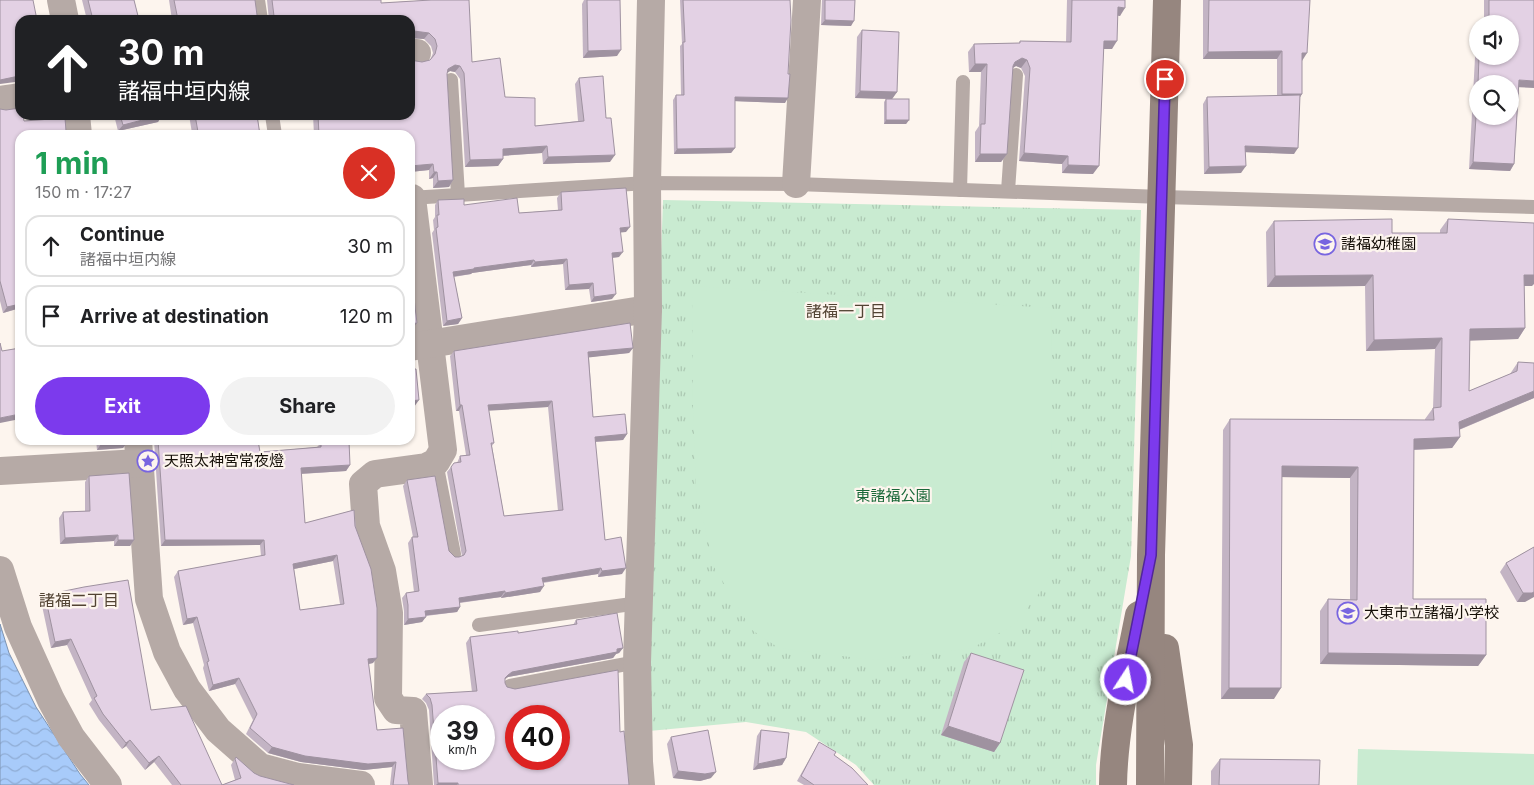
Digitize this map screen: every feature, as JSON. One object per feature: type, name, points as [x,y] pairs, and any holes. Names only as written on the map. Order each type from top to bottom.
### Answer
[{"type":"street","points":[[61,0],[64,15]]},
{"type":"street","points":[[641,785],[636,662],[648,309],[647,183],[652,0]]},
{"type":"street","points":[[796,184],[807,0]]},
{"type":"street","points":[[1150,785],[1151,555],[1167,0]]},
{"type":"street","points":[[0,100],[15,98]]},
{"type":"street","points":[[415,264],[420,346],[443,450],[436,462],[426,466],[375,474],[363,484],[366,526],[382,571],[389,613],[388,698],[396,710],[413,711],[419,785]]},
{"type":"street","points":[[420,346],[648,309]]},
{"type":"street","points":[[0,472],[138,452],[150,599],[167,652],[187,689],[218,730],[260,767],[298,777],[360,785]]},
{"type":"street","points":[[1113,785],[1122,698],[1151,555]]},
{"type":"street","points":[[1151,555],[1178,745],[1178,785]]},
{"type":"street","points":[[0,570],[18,627],[51,700],[71,737],[108,785]]},
{"type":"lane","points":[[258,0],[260,15]]},
{"type":"lane","points":[[1008,191],[1016,75]]},
{"type":"lane","points":[[451,80],[458,195]]},
{"type":"lane","points":[[960,190],[964,82]]},
{"type":"lane","points":[[415,198],[647,183],[796,184],[1162,197],[1534,207]]},
{"type":"lane","points":[[436,462],[454,554]]},
{"type":"lane","points":[[479,625],[638,603]]},
{"type":"lane","points":[[510,686],[636,662]]},
{"type":"green space","name":"東諸福公園","points":[[663,200],[1141,210],[1131,556],[1096,765],[1096,785],[874,785],[856,765],[806,732],[746,722],[649,731],[647,649]]},
{"type":"green space","points":[[692,286],[1051,308],[1052,548],[1047,583],[1014,625],[972,648],[874,660],[779,648],[752,630],[714,567],[696,488]]},
{"type":"green space","points":[[1358,749],[1534,754],[1534,785],[1357,785]]},
{"type":"water","points":[[0,624],[9,653],[36,707],[89,785],[0,785]]},
{"type":"building","points":[[0,0],[33,0],[36,15],[15,15],[15,77],[0,80]]},
{"type":"building","points":[[88,0],[134,0],[138,15],[92,15]]},
{"type":"building","points":[[174,0],[255,0],[257,15],[177,15]]},
{"type":"building","points":[[272,0],[381,0],[381,3],[469,0],[472,62],[500,58],[505,97],[535,98],[535,126],[584,121],[579,78],[603,76],[606,118],[611,118],[615,155],[548,157],[547,146],[503,149],[503,159],[470,160],[464,73],[460,66],[455,65],[448,69],[447,74],[453,180],[438,181],[437,172],[434,172],[433,164],[415,166],[415,130],[319,130],[318,120],[415,120],[415,61],[422,62],[430,60],[435,54],[437,46],[435,39],[429,33],[415,31],[415,15],[274,15]]},
{"type":"building","points":[[587,0],[620,0],[621,50],[588,51]]},
{"type":"building","points":[[683,0],[790,0],[791,20],[788,74],[790,74],[788,98],[735,97],[735,148],[677,149],[676,95],[684,95],[683,42],[685,42]]},
{"type":"building","points":[[825,0],[855,0],[854,21],[825,20]]},
{"type":"building","points":[[1072,0],[1125,0],[1125,8],[1118,7],[1117,41],[1104,41],[1099,166],[1068,165],[1068,156],[1024,153],[1030,68],[1027,60],[1022,58],[1015,62],[1013,66],[1007,154],[980,154],[981,124],[985,124],[987,64],[975,64],[974,44],[1020,43],[1020,41],[1071,42]]},
{"type":"building","points":[[1209,0],[1310,0],[1307,53],[1302,53],[1302,94],[1282,94],[1282,51],[1208,52]]},
{"type":"building","points":[[1489,0],[1534,0],[1534,81],[1519,80],[1519,75],[1478,75],[1479,65],[1519,65],[1519,15],[1489,15]]},
{"type":"building","points":[[862,30],[899,32],[897,92],[860,91]]},
{"type":"building","points":[[1300,95],[1298,148],[1245,146],[1246,166],[1209,167],[1207,97]]},
{"type":"building","points":[[886,99],[909,99],[909,120],[886,120]]},
{"type":"building","points":[[0,109],[15,109],[15,120],[65,120],[66,130],[15,130],[15,305],[7,307],[0,281]]},
{"type":"building","points":[[122,120],[142,120],[123,125]]},
{"type":"building","points":[[196,120],[258,120],[259,130],[198,130]]},
{"type":"building","points":[[1475,125],[1516,125],[1514,164],[1473,162]]},
{"type":"building","points":[[626,188],[630,227],[620,228],[623,252],[612,253],[616,294],[594,297],[593,283],[569,285],[567,259],[535,262],[534,260],[474,268],[453,272],[462,318],[447,321],[436,228],[438,227],[437,215],[439,215],[438,200],[464,199],[464,205],[517,198],[519,213],[562,210],[561,192]]},
{"type":"building","points":[[1392,219],[1392,233],[1447,233],[1448,219],[1534,223],[1534,275],[1524,275],[1525,328],[1470,329],[1469,391],[1517,371],[1518,362],[1534,363],[1534,391],[1459,422],[1460,437],[1414,439],[1413,599],[1486,599],[1486,655],[1328,653],[1328,599],[1357,600],[1358,467],[1282,466],[1281,688],[1229,688],[1230,419],[1434,420],[1433,408],[1441,407],[1442,338],[1374,340],[1373,275],[1275,276],[1274,221]]},
{"type":"building","points":[[415,307],[417,323],[415,323]]},
{"type":"building","points":[[630,323],[633,348],[588,352],[593,417],[625,414],[627,434],[595,437],[605,540],[621,537],[626,568],[602,571],[601,568],[542,578],[544,586],[459,598],[460,607],[425,611],[426,617],[408,619],[406,593],[419,591],[412,537],[418,537],[407,480],[435,476],[449,551],[455,557],[459,557],[464,555],[466,551],[451,467],[454,463],[461,462],[460,456],[470,455],[462,405],[460,405],[454,351]],"holes":[[[552,401],[563,510],[504,516],[491,443],[494,443],[488,405]]]},
{"type":"building","points":[[0,343],[2,351],[15,349],[15,415],[0,418]]},
{"type":"building","points":[[415,369],[416,369],[419,400],[415,400]]},
{"type":"building","points":[[158,445],[259,445],[260,452],[321,447],[321,445],[349,445],[350,465],[301,468],[305,523],[354,510],[355,526],[371,569],[377,608],[377,658],[368,659],[377,730],[403,728],[409,785],[393,785],[396,762],[368,764],[305,756],[272,747],[250,728],[257,714],[239,678],[213,685],[207,662],[209,661],[197,617],[187,619],[178,571],[265,555],[264,540],[165,540]],"holes":[[[337,555],[344,604],[300,610],[293,564]]]},
{"type":"building","points":[[129,473],[134,540],[118,540],[118,535],[65,538],[63,512],[90,511],[89,476]]},
{"type":"building","points":[[1534,547],[1534,592],[1523,593],[1506,563]]},
{"type":"building","points":[[128,580],[151,710],[186,706],[222,785],[181,785],[159,756],[149,763],[130,740],[126,743],[103,714],[94,698],[97,696],[71,639],[55,642],[45,595]]},
{"type":"building","points":[[617,613],[623,648],[617,649],[617,652],[512,672],[505,678],[505,683],[507,687],[515,689],[618,670],[620,732],[624,731],[629,785],[458,785],[458,783],[438,783],[437,770],[495,770],[495,705],[432,705],[430,698],[426,694],[477,691],[470,637],[518,631],[518,633],[577,624],[576,620]]},
{"type":"building","points":[[971,653],[1024,670],[1000,743],[948,726]]},
{"type":"building","points":[[708,730],[716,772],[705,774],[678,771],[671,737]]},
{"type":"building","points":[[761,730],[789,733],[786,758],[758,764]]},
{"type":"building","points":[[819,742],[836,752],[834,755],[852,768],[868,785],[814,785],[801,776]]},
{"type":"building","points":[[236,757],[260,776],[294,785],[222,785],[241,778]]},
{"type":"building","points":[[1220,759],[1320,760],[1319,785],[1219,785]]},
{"type":"place","name":"諸福幼稚園","points":[[1325,244]]},
{"type":"place","name":"天照太神宮常夜燈","points":[[148,461]]},
{"type":"place","name":"大東市立諸福小学校","points":[[1348,613]]},
{"type":"district","name":"諸福一丁目","points":[[846,311]]},
{"type":"district","name":"諸福二丁目","points":[[79,600]]},
{"type":"route","points":[[1126,680],[1151,555],[1165,79]]}]
